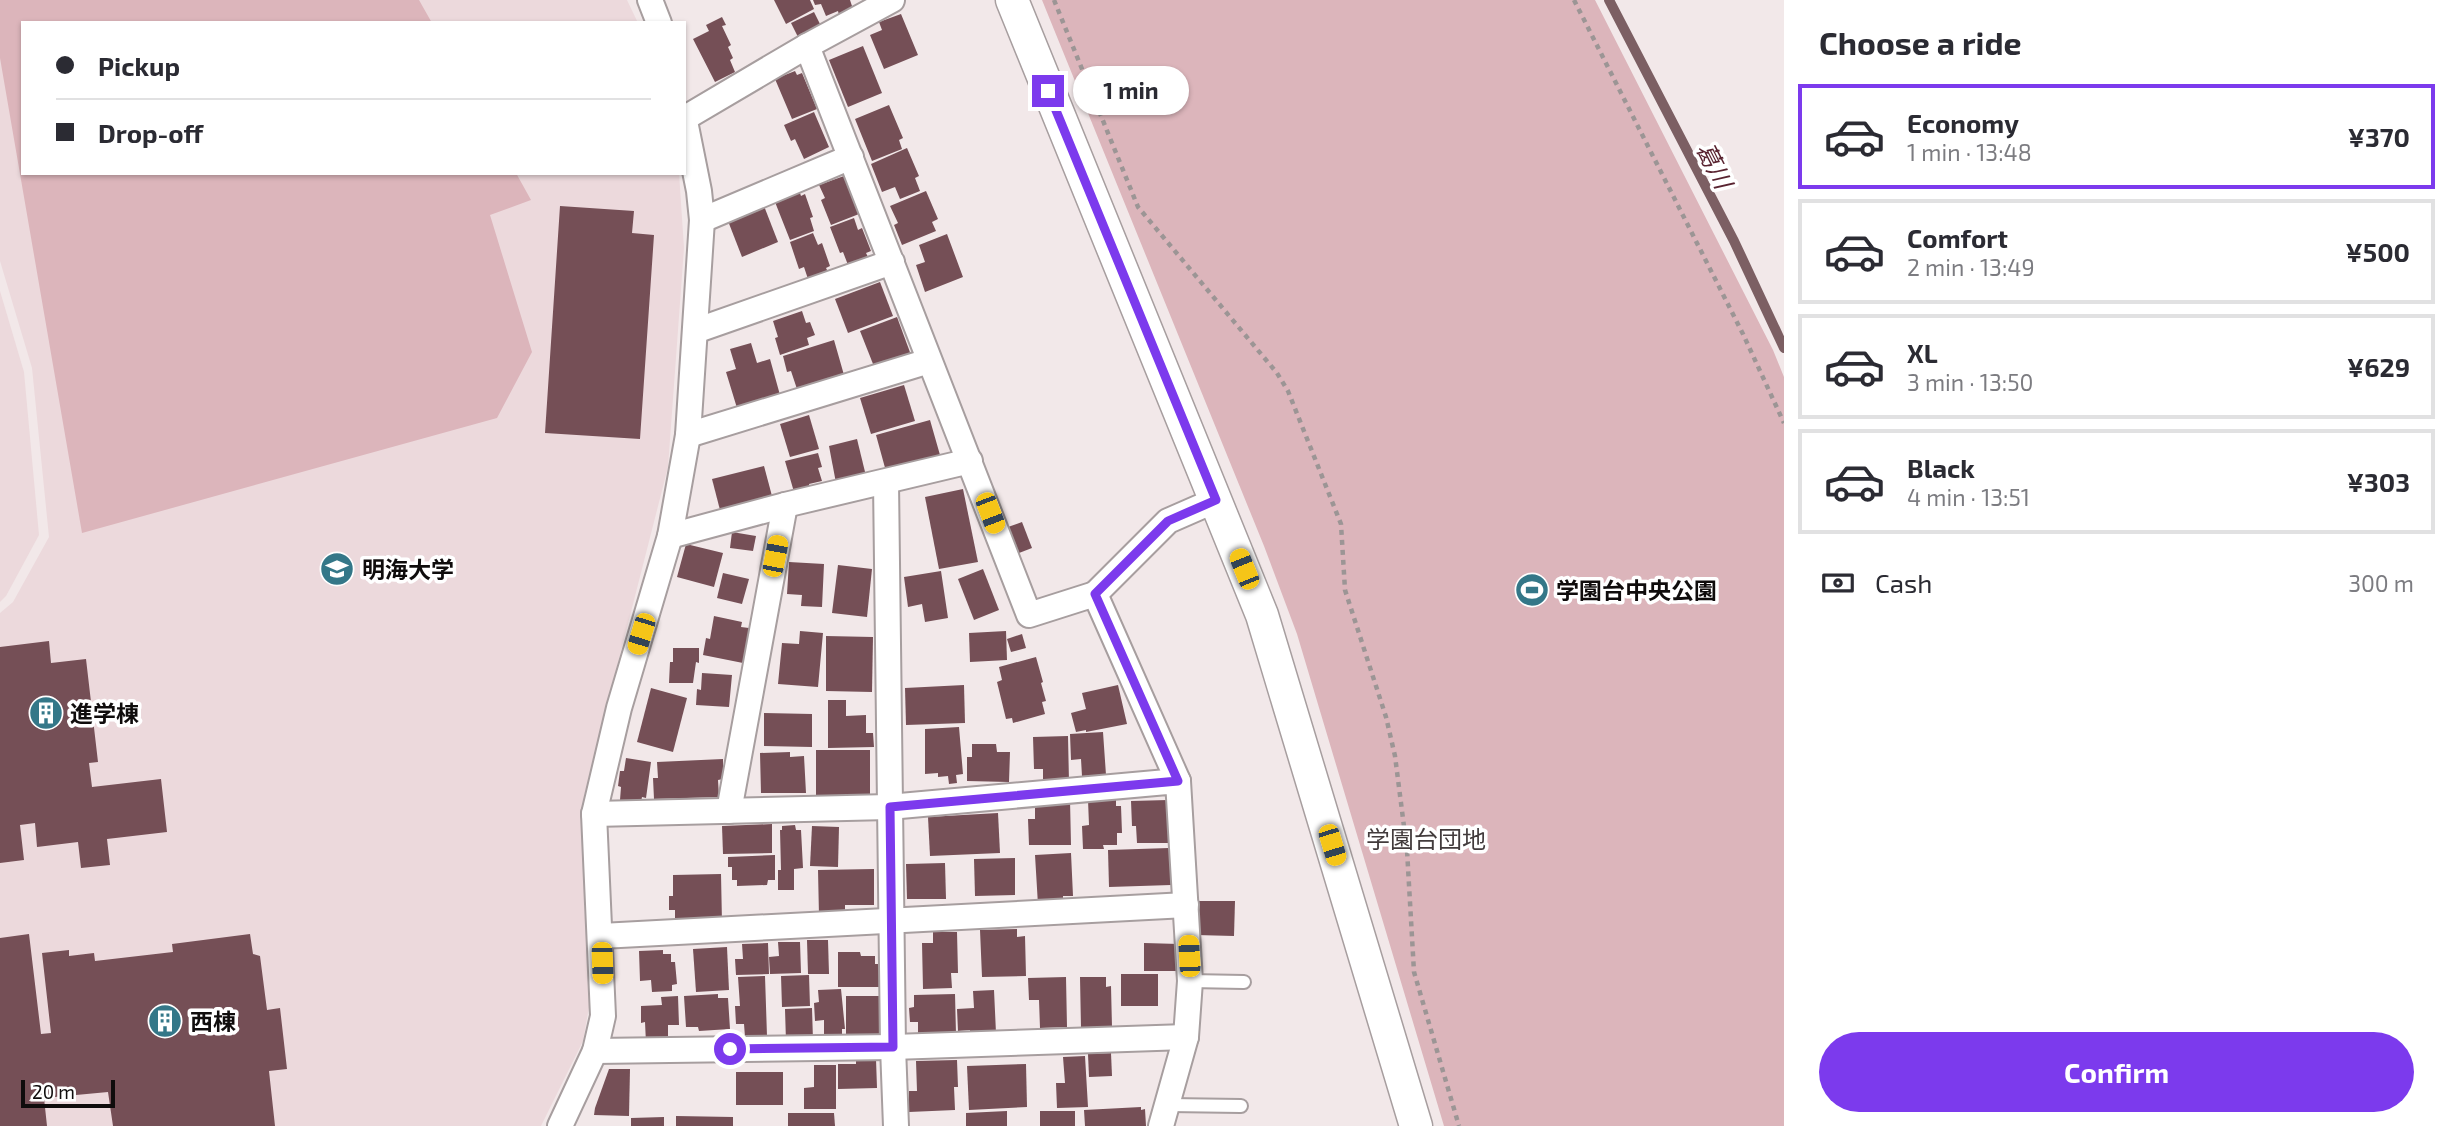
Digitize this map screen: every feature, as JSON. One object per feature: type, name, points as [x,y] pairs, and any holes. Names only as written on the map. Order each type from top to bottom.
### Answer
[{"type":"street","points":[[650,0],[658,21]]},
{"type":"street","points":[[686,116],[892,0]]},
{"type":"street","points":[[1012,0],[1262,615],[1416,1126]]},
{"type":"street","points":[[807,46],[1029,615],[1095,594],[1168,521],[1216,500]]},
{"type":"street","points":[[561,1126],[595,1051],[603,1016],[594,814],[619,708],[670,536],[688,435],[702,220],[686,122]]},
{"type":"street","points":[[702,220],[851,157]]},
{"type":"street","points":[[695,331],[892,262]]},
{"type":"street","points":[[688,435],[929,361]]},
{"type":"street","points":[[670,536],[785,505],[970,461]]},
{"type":"street","points":[[886,482],[896,1126]]},
{"type":"street","points":[[729,811],[785,505]]},
{"type":"street","points":[[1095,594],[1178,781],[1191,981],[1186,1037],[1165,1115]]},
{"type":"street","points":[[594,814],[890,807],[1178,781]]},
{"type":"street","points":[[601,936],[1186,905]]},
{"type":"street","points":[[595,1051],[893,1047],[1186,1037]]},
{"type":"lane","points":[[1191,981],[1244,982]]},
{"type":"lane","points":[[1165,1115],[1241,1106]]},
{"type":"path","points":[[1054,0],[1138,207],[1277,373],[1288,391],[1341,524],[1345,590],[1386,717],[1395,756],[1407,850],[1414,972],[1459,1126]]},
{"type":"path","points":[[1574,0],[1744,334],[1784,423]]},
{"type":"shaded area","name":"明海大学","points":[[0,0],[627,0],[637,21],[21,21],[21,175],[679,175],[684,248],[668,467],[584,796],[584,905],[591,996],[583,1041],[541,1126],[0,1126],[0,613],[13,602],[49,537],[32,368],[0,261]]},
{"type":"shaded area","points":[[0,0],[419,0],[431,21],[21,21],[21,175],[517,175],[531,200],[490,215],[532,352],[497,418],[82,533],[0,58]]},
{"type":"shaded area","name":"学園台中央公園","points":[[1042,0],[1595,0],[1773,350],[1784,377],[1784,1126],[1444,1126],[1297,634],[1264,546]]},
{"type":"shaded area","points":[[0,291],[24,372],[39,535],[6,596],[0,602]]},
{"type":"building","points":[[774,0],[810,0],[814,9],[786,24]]},
{"type":"building","points":[[813,0],[850,0],[853,9],[839,15],[838,11],[826,16],[821,4],[815,5]]},
{"type":"building","points":[[814,12],[822,28],[799,39],[791,23]]},
{"type":"building","points":[[901,14],[918,55],[884,69],[870,35],[882,30],[879,22]]},
{"type":"building","points":[[722,17],[726,25],[722,26],[731,45],[728,47],[735,72],[715,82],[693,39],[709,31],[706,25]]},
{"type":"building","points":[[863,46],[882,93],[848,107],[829,60]]},
{"type":"building","points":[[795,71],[797,75],[802,73],[817,109],[792,119],[775,79]]},
{"type":"building","points":[[889,105],[903,138],[899,140],[902,149],[872,161],[855,119]]},
{"type":"building","points":[[814,112],[829,147],[804,159],[795,139],[791,141],[784,125]]},
{"type":"building","points":[[907,148],[919,176],[915,178],[920,191],[900,199],[895,187],[882,192],[871,164]]},
{"type":"building","points":[[844,176],[859,214],[831,225],[821,200],[825,198],[819,185]]},
{"type":"building","points":[[926,191],[938,219],[932,222],[936,231],[902,245],[894,225],[898,223],[890,206]]},
{"type":"building","points":[[800,193],[801,196],[805,194],[813,217],[810,218],[814,231],[790,240],[775,202]]},
{"type":"building","points":[[560,206],[634,211],[632,233],[654,235],[640,439],[545,433]]},
{"type":"building","points":[[764,206],[778,242],[742,257],[728,221]]},
{"type":"building","points":[[854,218],[858,230],[862,228],[871,251],[866,253],[868,257],[848,265],[830,227]]},
{"type":"building","points":[[813,233],[818,245],[822,243],[830,266],[826,268],[828,272],[808,279],[804,267],[799,269],[790,242]]},
{"type":"building","points":[[947,234],[963,277],[925,292],[916,265],[925,262],[919,245]]},
{"type":"building","points":[[880,282],[893,316],[848,333],[835,299]]},
{"type":"building","points":[[802,311],[806,323],[810,322],[815,335],[807,338],[809,345],[780,355],[773,321]]},
{"type":"building","points":[[897,317],[911,355],[875,369],[860,331]]},
{"type":"building","points":[[834,340],[844,375],[797,389],[791,371],[787,372],[783,356]]},
{"type":"building","points":[[751,343],[757,363],[770,359],[780,395],[737,408],[726,372],[736,369],[730,349]]},
{"type":"building","points":[[904,385],[915,421],[871,434],[860,398]]},
{"type":"building","points":[[809,415],[819,449],[790,457],[780,424]]},
{"type":"building","points":[[930,420],[940,455],[922,460],[923,465],[887,475],[876,435]]},
{"type":"building","points":[[857,439],[866,476],[836,483],[829,446]]},
{"type":"building","points":[[818,453],[822,467],[818,468],[822,481],[809,484],[810,488],[794,492],[785,461]]},
{"type":"building","points":[[764,466],[772,496],[720,510],[712,479]]},
{"type":"building","points":[[963,489],[978,562],[939,569],[925,497]]},
{"type":"building","points":[[1022,522],[1032,548],[1019,553],[1008,527]]},
{"type":"building","points":[[732,532],[756,536],[753,551],[730,548]]},
{"type":"building","points":[[686,544],[723,553],[714,587],[677,577]]},
{"type":"building","points":[[789,562],[824,564],[822,607],[801,606],[802,595],[787,594]]},
{"type":"building","points":[[838,565],[872,569],[867,617],[832,613]]},
{"type":"building","points":[[983,569],[999,610],[974,620],[958,579]]},
{"type":"building","points":[[941,571],[948,618],[925,622],[922,604],[908,607],[904,577]]},
{"type":"building","points":[[723,573],[749,579],[742,604],[717,598]]},
{"type":"building","points":[[714,616],[742,622],[741,627],[749,628],[743,663],[703,655],[706,638],[710,639]]},
{"type":"building","points":[[800,631],[823,633],[818,687],[778,684],[782,643],[799,644]]},
{"type":"building","points":[[1006,631],[1007,660],[970,662],[969,633]]},
{"type":"building","points":[[1022,634],[1026,648],[1011,652],[1007,639]]},
{"type":"building","points":[[826,636],[873,637],[872,692],[826,691]]},
{"type":"building","name":"進学棟","points":[[49,641],[51,663],[86,659],[98,762],[89,763],[92,787],[161,779],[167,832],[107,839],[110,865],[81,868],[78,842],[37,847],[35,823],[20,825],[24,860],[0,863],[0,647]]},
{"type":"building","points":[[673,648],[699,648],[699,663],[696,662],[693,683],[669,683]]},
{"type":"building","points":[[1036,657],[1046,701],[1042,702],[1045,714],[1013,723],[1012,718],[1006,719],[997,682],[1002,680],[999,667]]},
{"type":"building","points":[[702,673],[732,675],[729,707],[696,705],[697,689],[701,690]]},
{"type":"building","points":[[964,685],[965,723],[906,725],[905,688]]},
{"type":"building","points":[[1118,685],[1127,724],[1076,732],[1071,713],[1086,709],[1082,693]]},
{"type":"building","points":[[651,688],[687,698],[673,752],[637,742]]},
{"type":"building","points":[[828,700],[846,700],[846,716],[866,715],[866,733],[873,733],[874,747],[828,748]]},
{"type":"building","points":[[764,713],[812,714],[812,747],[764,746]]},
{"type":"building","points":[[959,727],[963,774],[956,775],[957,783],[949,784],[948,776],[938,777],[938,773],[925,774],[925,729]]},
{"type":"building","points":[[1103,732],[1106,775],[1082,776],[1081,759],[1071,760],[1070,734]]},
{"type":"building","points":[[1068,736],[1069,782],[1043,782],[1043,769],[1034,769],[1033,737]]},
{"type":"building","points":[[972,744],[996,744],[997,752],[1010,752],[1009,782],[967,781],[967,757],[972,757]]},
{"type":"building","points":[[816,750],[870,750],[870,797],[816,798]]},
{"type":"building","points":[[790,752],[790,757],[804,756],[806,793],[761,793],[760,753]]},
{"type":"building","points":[[626,758],[651,762],[646,798],[642,797],[641,802],[620,800],[620,771],[624,771]]},
{"type":"building","points":[[723,759],[723,779],[718,780],[719,797],[654,799],[653,778],[658,778],[657,762]]},
{"type":"building","points":[[1070,800],[1071,845],[1029,845],[1028,819],[1035,819],[1035,801]]},
{"type":"building","points":[[1088,800],[1116,800],[1116,806],[1121,806],[1122,833],[1117,833],[1117,845],[1103,845],[1104,849],[1083,849],[1082,826],[1089,825]]},
{"type":"building","points":[[1168,800],[1169,843],[1137,843],[1136,826],[1132,826],[1131,801]]},
{"type":"building","points":[[998,813],[1000,853],[930,856],[928,817]]},
{"type":"building","points":[[772,824],[772,853],[723,854],[722,826]]},
{"type":"building","points":[[795,825],[796,830],[801,830],[803,868],[794,869],[794,890],[778,890],[778,870],[781,870],[780,830],[782,826]]},
{"type":"building","points":[[812,826],[839,827],[838,867],[810,866]]},
{"type":"building","points":[[1169,848],[1171,885],[1109,887],[1108,850]]},
{"type":"building","points":[[1071,853],[1073,896],[1063,896],[1063,903],[1038,905],[1035,855]]},
{"type":"building","points":[[775,855],[775,880],[768,880],[767,885],[737,886],[737,880],[732,880],[732,867],[728,867],[728,857]]},
{"type":"building","points":[[1015,858],[1015,895],[975,896],[974,859]]},
{"type":"building","points":[[945,863],[946,899],[907,899],[906,864]]},
{"type":"building","points":[[874,869],[874,905],[845,905],[845,916],[819,916],[818,870]]},
{"type":"building","points":[[721,874],[722,923],[675,925],[675,910],[669,910],[669,896],[673,896],[673,875]]},
{"type":"building","points":[[1196,901],[1235,901],[1234,936],[1196,935]]},
{"type":"building","points":[[1017,929],[1017,937],[1025,936],[1026,976],[982,977],[980,930]]},
{"type":"building","points":[[933,932],[957,932],[958,973],[951,973],[952,988],[923,989],[922,943],[933,943]]},
{"type":"building","name":"西棟","points":[[29,934],[41,1034],[51,1033],[42,953],[69,950],[69,956],[94,953],[95,961],[173,952],[172,944],[250,934],[253,954],[260,956],[267,1010],[280,1008],[287,1069],[269,1071],[275,1126],[113,1126],[108,1092],[44,1098],[47,1126],[0,1126],[0,938]]},
{"type":"building","points":[[807,940],[828,940],[829,974],[808,974]]},
{"type":"building","points":[[778,942],[800,942],[801,973],[770,974],[769,957],[779,956]]},
{"type":"building","points":[[768,943],[769,974],[736,975],[735,959],[743,959],[742,944]]},
{"type":"building","points":[[1144,943],[1179,944],[1178,971],[1144,971]]},
{"type":"building","points":[[727,947],[729,990],[696,992],[693,949]]},
{"type":"building","points":[[663,950],[663,954],[671,954],[671,962],[675,962],[677,984],[672,985],[672,991],[652,992],[651,980],[640,981],[639,951]]},
{"type":"building","points":[[838,952],[860,952],[861,956],[875,956],[875,964],[880,964],[880,987],[838,987]]},
{"type":"building","points":[[1121,974],[1158,974],[1158,1006],[1121,1006]]},
{"type":"building","points":[[809,975],[810,1006],[782,1007],[781,976]]},
{"type":"building","points":[[765,976],[767,1036],[745,1037],[744,1024],[736,1024],[735,1006],[740,1006],[738,977]]},
{"type":"building","points":[[1066,977],[1067,1027],[1040,1028],[1039,1000],[1029,1000],[1028,978]]},
{"type":"building","points":[[1080,977],[1106,977],[1106,987],[1111,986],[1112,1027],[1081,1028]]},
{"type":"building","points":[[841,989],[845,1029],[842,1029],[842,1039],[824,1039],[824,1020],[815,1021],[814,1003],[819,1002],[818,990]]},
{"type":"building","points":[[994,990],[996,1033],[970,1034],[970,1030],[958,1031],[957,1009],[974,1008],[973,991]]},
{"type":"building","points":[[718,994],[718,998],[728,998],[730,1029],[699,1031],[698,1027],[686,1027],[684,996]]},
{"type":"building","points":[[955,994],[956,1034],[918,1035],[918,1022],[910,1022],[909,1008],[914,1007],[914,995]]},
{"type":"building","points":[[678,996],[679,1025],[668,1025],[668,1037],[662,1038],[662,1042],[646,1043],[645,1022],[641,1023],[641,1006],[662,1005],[661,997]]},
{"type":"building","points":[[846,996],[881,996],[880,1036],[846,1036]]},
{"type":"building","points":[[812,1008],[813,1041],[786,1042],[785,1009]]},
{"type":"building","points":[[1111,1053],[1112,1076],[1089,1077],[1088,1054]]},
{"type":"building","points":[[1085,1056],[1088,1107],[1057,1108],[1056,1083],[1065,1083],[1063,1057]]},
{"type":"building","points":[[856,1059],[876,1059],[877,1088],[838,1089],[838,1064],[856,1064]]},
{"type":"building","points":[[957,1060],[955,1110],[909,1112],[909,1091],[917,1091],[916,1061]]},
{"type":"building","points":[[1026,1064],[1027,1107],[969,1110],[967,1066]]},
{"type":"building","points":[[814,1065],[836,1065],[836,1109],[804,1109],[804,1088],[814,1087]]},
{"type":"building","points":[[609,1069],[630,1069],[629,1116],[594,1115]]},
{"type":"building","points":[[736,1072],[783,1072],[783,1105],[736,1105]]},
{"type":"building","points":[[1141,1107],[1141,1110],[1145,1109],[1146,1126],[1085,1126],[1084,1110]]},
{"type":"building","points":[[1007,1111],[1007,1126],[966,1126],[966,1113]]},
{"type":"building","points":[[1040,1111],[1075,1111],[1075,1126],[1040,1126]]},
{"type":"building","points":[[788,1113],[834,1113],[835,1126],[788,1126]]},
{"type":"building","points":[[676,1116],[733,1117],[733,1126],[676,1126]]},
{"type":"building","points":[[664,1117],[664,1126],[631,1126],[631,1118]]},
{"type":"waterway","name":"葛川","points":[[1609,0],[1734,241],[1784,348]]},
{"type":"place","name":"明海大学","points":[[337,569]]},
{"type":"place","name":"学園台中央公園","points":[[1532,590]]},
{"type":"place","name":"進学棟","points":[[46,713]]},
{"type":"place","name":"西棟","points":[[165,1021]]},
{"type":"district","name":"学園台団地","points":[[1426,838]]},
{"type":"route","points":[[730,1049],[893,1047],[890,807],[1178,781],[1095,594],[1168,521],[1216,500],[1048,91]]}]
